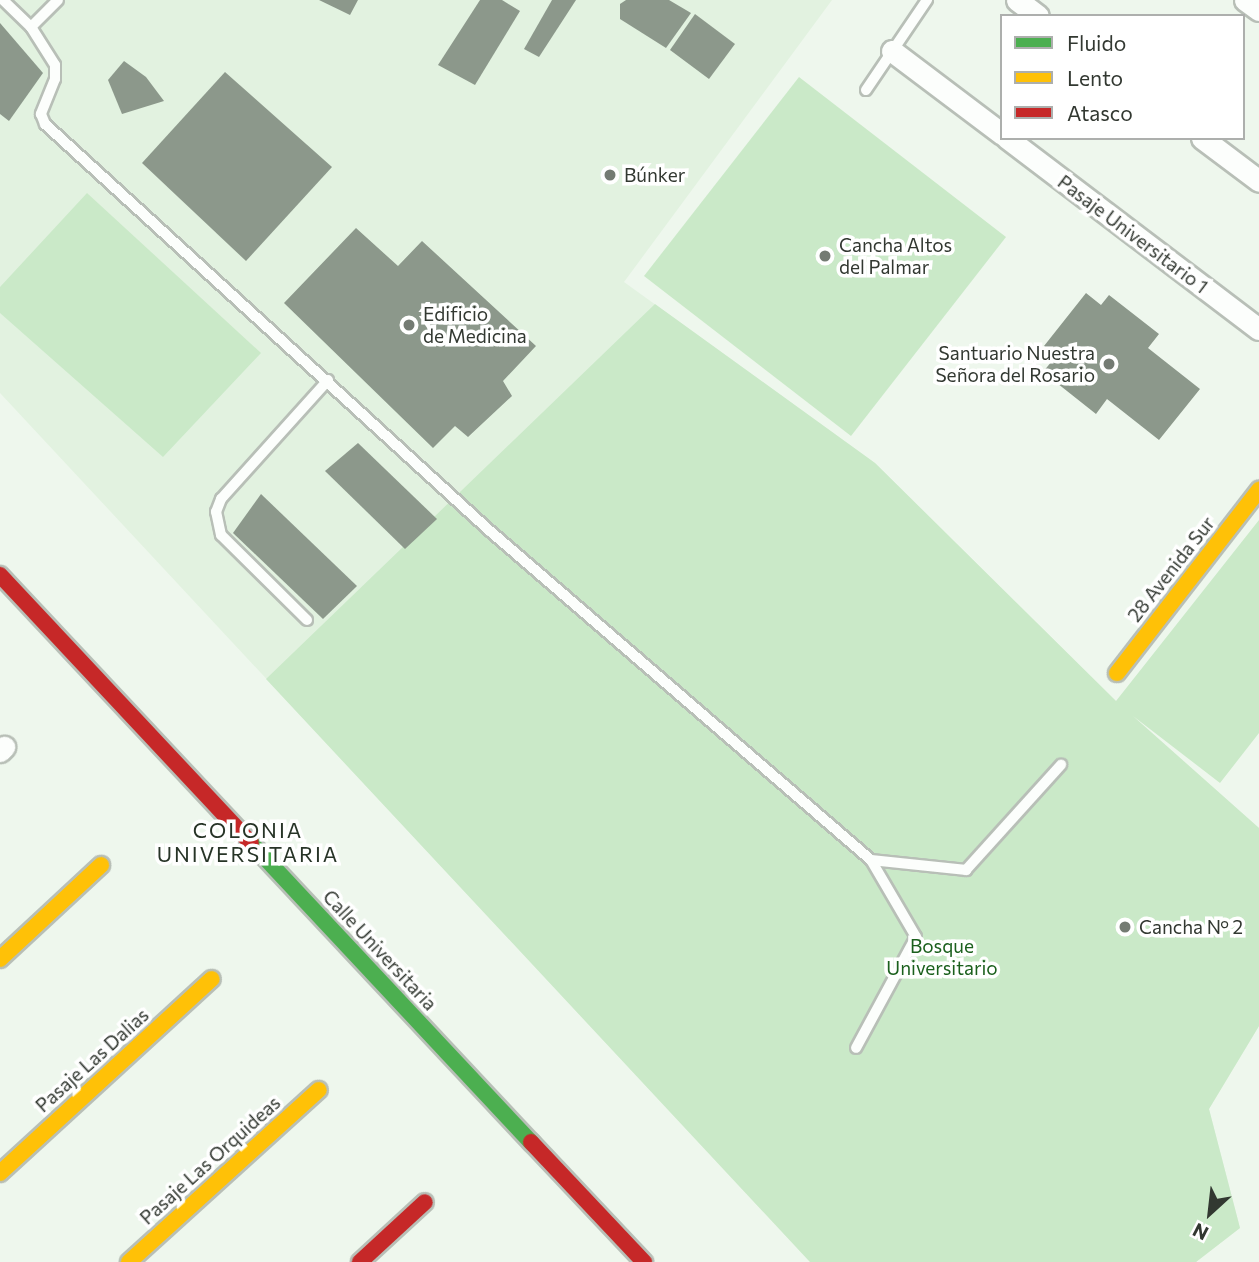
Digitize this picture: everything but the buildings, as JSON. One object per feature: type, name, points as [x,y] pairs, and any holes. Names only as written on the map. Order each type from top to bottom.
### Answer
[{"type":"street","points":[[1017,0],[1035,14]]},
{"type":"street","points":[[1245,0],[1259,10]]},
{"type":"street","points":[[892,51],[1000,132]]},
{"type":"street","name":"Pasaje Universitario 1","points":[[1010,140],[1259,330]]},
{"type":"street","points":[[1205,140],[1259,181]]},
{"type":"street","name":"28 Avenida Sur","points":[[1117,673],[1259,490]]},
{"type":"street","name":"Calle Universitaria","points":[[0,575],[632,1258]]},
{"type":"street","points":[[0,959],[101,865]]},
{"type":"street","name":"Pasaje Las Dalias","points":[[0,1172],[212,979]]},
{"type":"street","name":"Pasaje Las Orquideas","points":[[129,1262],[319,1090]]},
{"type":"street","points":[[359,1262],[425,1202]]},
{"type":"lane","points":[[3,0],[31,27],[55,65],[55,79],[41,114],[45,124],[490,531],[871,860],[915,937],[856,1048]]},
{"type":"lane","points":[[31,27],[58,0]]},
{"type":"lane","points":[[866,90],[927,0]]},
{"type":"lane","points":[[307,620],[221,535],[216,512],[221,499],[328,380]]},
{"type":"lane","points":[[871,860],[966,870],[1061,765]]},
{"type":"shaded area","name":"Bosque Universitario","points":[[0,0],[832,0],[624,282],[875,463],[1120,705],[1259,828],[1259,1026],[1209,1109],[1240,1228],[1196,1262],[810,1262],[0,393]]},
{"type":"green space","name":"Cancha Altos del Palmar","points":[[799,77],[1006,237],[851,436],[644,276]]},
{"type":"green space","points":[[87,193],[261,353],[163,457],[0,313],[0,287]]},
{"type":"green space","name":"Bosque Universitario","points":[[655,304],[875,463],[1116,701],[1259,520],[1259,733],[1220,783],[1133,716],[1259,828],[1259,1026],[1209,1109],[1240,1228],[1196,1262],[810,1262],[266,679]]},
{"type":"traffic: fast","points":[[251,843],[531,1142]]},
{"type":"traffic: slow","points":[[1117,673],[1259,490]]},
{"type":"traffic: slow","points":[[0,959],[101,865]]},
{"type":"traffic: slow","points":[[0,1173],[212,979]]},
{"type":"traffic: slow","points":[[129,1262],[319,1090]]},
{"type":"traffic: jam","points":[[0,575],[251,843]]},
{"type":"traffic: jam","points":[[531,1142],[644,1262]]},
{"type":"traffic: jam","points":[[360,1262],[425,1202]]},
{"type":"place","name":"Búnker","points":[[610,175]]},
{"type":"place","name":"Cancha Altos del Palmar","points":[[825,256]]},
{"type":"place","name":"Edificio de Medicina","points":[[409,325]]},
{"type":"place","name":"Santuario Nuestra Señora del Rosario","points":[[1109,364]]},
{"type":"place","name":"Cancha Nº 2","points":[[1125,927]]},
{"type":"district","name":"COLONIA UNIVERSITARIA","points":[[248,842]]}]
